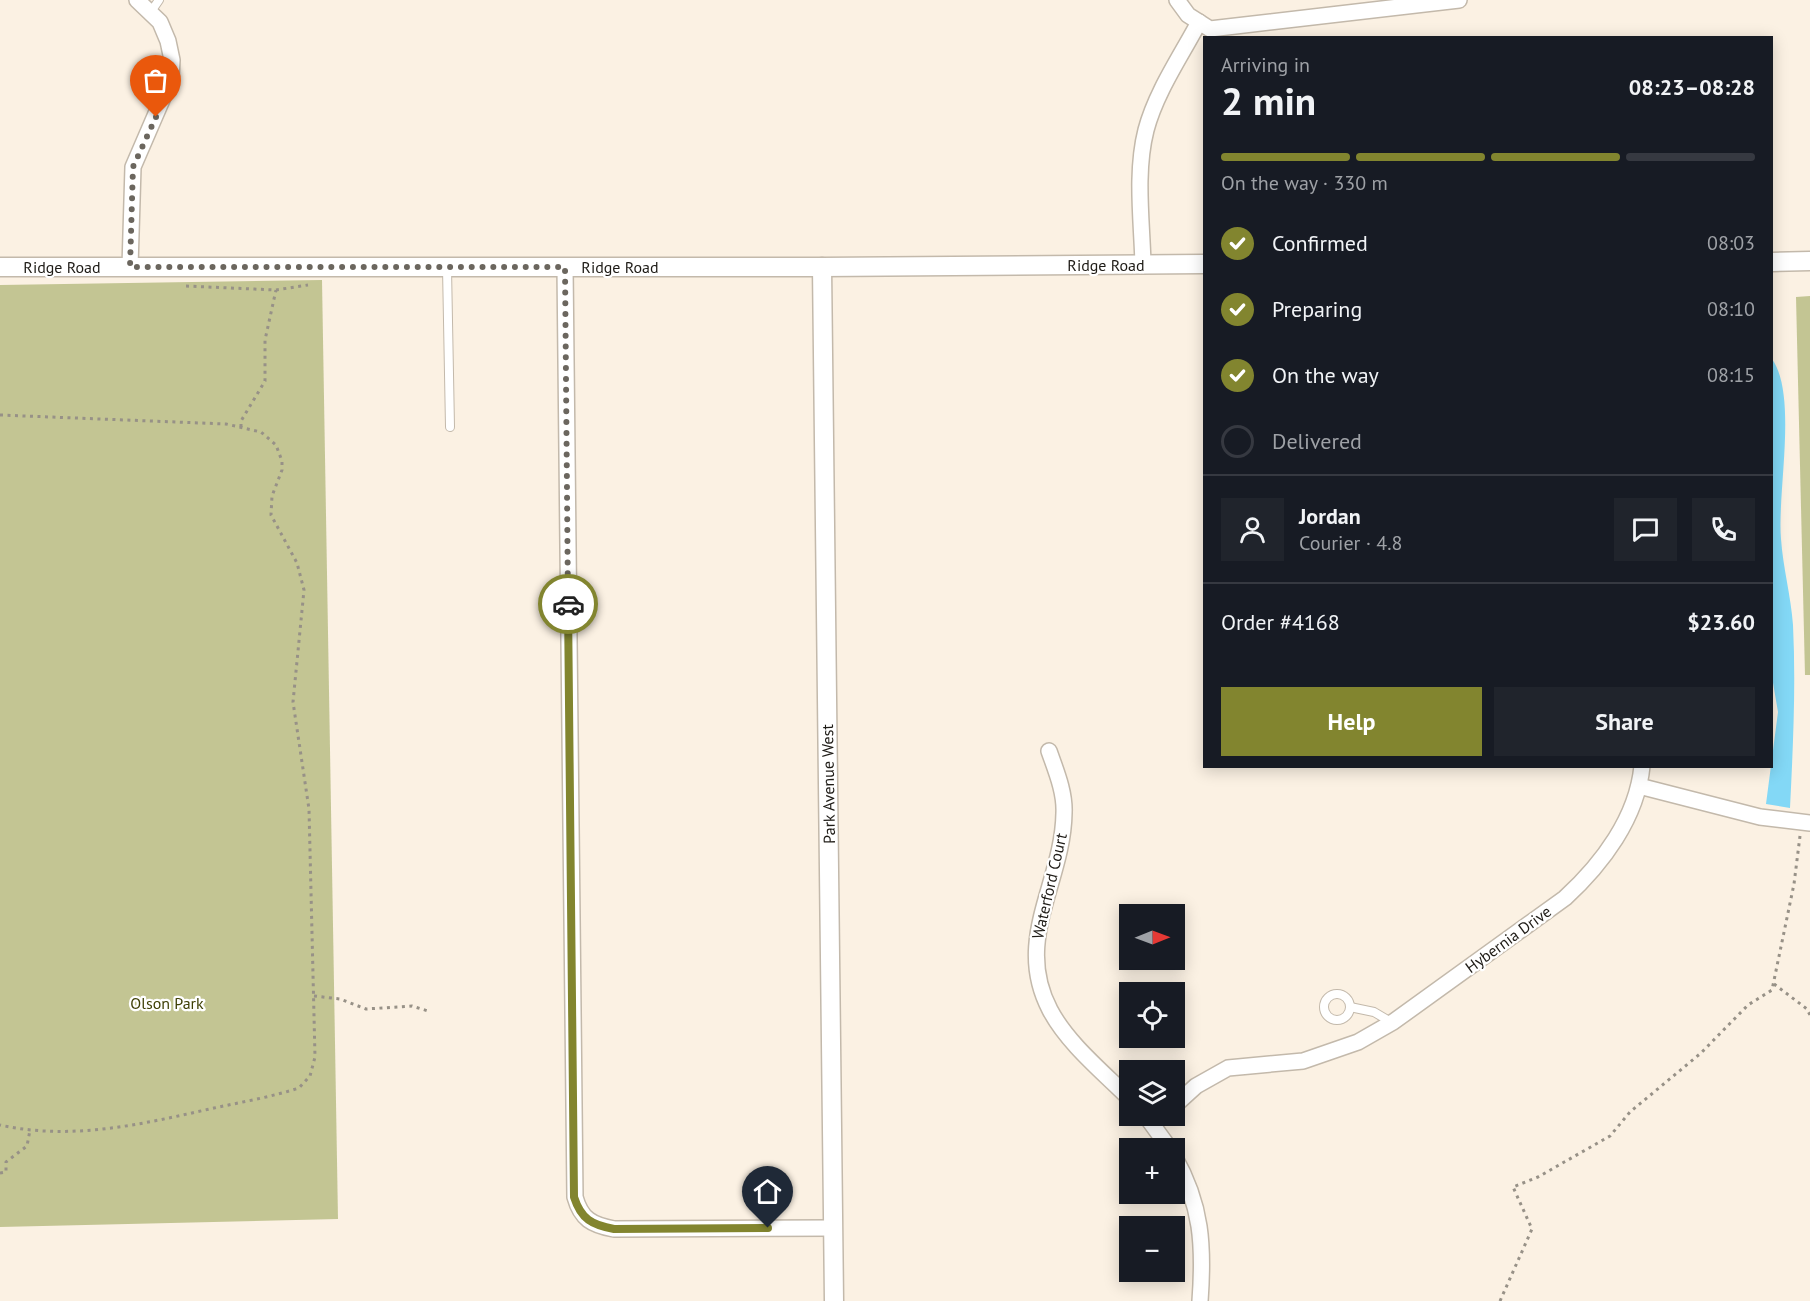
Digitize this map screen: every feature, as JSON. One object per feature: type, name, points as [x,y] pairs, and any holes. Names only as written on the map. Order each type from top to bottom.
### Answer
[{"type":"street","points":[[130,267],[133,167],[171,80],[172,60],[168,41],[160,22],[137,0]]},
{"type":"street","points":[[1177,0],[1188,15],[1210,29],[1459,0]]},
{"type":"street","points":[[1143,265],[1140,182],[1146,131],[1160,96],[1199,22]]},
{"type":"street","points":[[1773,262],[1810,261]]},
{"type":"street","name":"Ridge Road","points":[[0,267],[822,267],[1203,264]]},
{"type":"street","points":[[565,267],[574,1197],[578,1208],[590,1223],[614,1229],[834,1228]]},
{"type":"street","name":"Park Avenue West","points":[[822,267],[834,1301]]},
{"type":"street","name":"Waterford Court","points":[[1049,751],[1057,775],[1064,814],[1060,849],[1035,939],[1039,980],[1051,1012],[1075,1042],[1119,1088]]},
{"type":"street","name":"Hybernia Drive","points":[[1185,1096],[1196,1086],[1228,1068],[1307,1060],[1358,1042],[1392,1023],[1565,898],[1586,879],[1618,835],[1639,786],[1642,768]]},
{"type":"street","points":[[1639,786],[1760,817],[1800,822]]},
{"type":"street","points":[[1185,1175],[1199,1214],[1204,1255],[1200,1301]]},
{"type":"lane","points":[[150,13],[159,0]]},
{"type":"lane","points":[[447,267],[450,427]]},
{"type":"lane","points":[[1350,1007],[1374,1012],[1392,1023]]},
{"type":"path","points":[[241,427],[241,421],[265,381],[266,340],[276,290]]},
{"type":"path","points":[[0,415],[226,424],[269,437],[280,453],[282,470],[272,496],[271,515],[297,563],[304,590],[293,702],[309,809],[315,1057],[310,1076],[299,1088],[109,1130],[70,1132],[30,1130],[0,1125]]},
{"type":"path","points":[[1500,1301],[1532,1229],[1513,1187],[1538,1177],[1610,1136],[1653,1091],[1701,1053],[1748,1005],[1772,990],[1794,884],[1800,822]]},
{"type":"path","points":[[1774,984],[1807,1009],[1810,1015]]},
{"type":"path","points":[[314,996],[340,999],[366,1009],[412,1006],[428,1011]]},
{"type":"path","points":[[0,1173],[6,1172],[6,1162],[9,1158],[27,1146],[30,1130]]},
{"type":"green space","name":"Olson Park","points":[[322,280],[338,1219],[0,1227],[0,285]]},
{"type":"green space","points":[[1810,296],[1810,675],[1805,675],[1796,297]]},
{"type":"water","points":[[1773,361],[1780,375],[1784,396],[1785,445],[1781,539],[1792,614],[1794,648],[1790,808],[1766,804],[1771,768],[1773,768],[1778,712],[1773,683]]},
{"type":"way so far","points":[[156,117],[133,167],[130,267],[399,265],[565,267],[568,604]]},
{"type":"route","points":[[568,604],[574,1197],[583,1216],[590,1223],[601,1227],[614,1229],[768,1228]]}]
